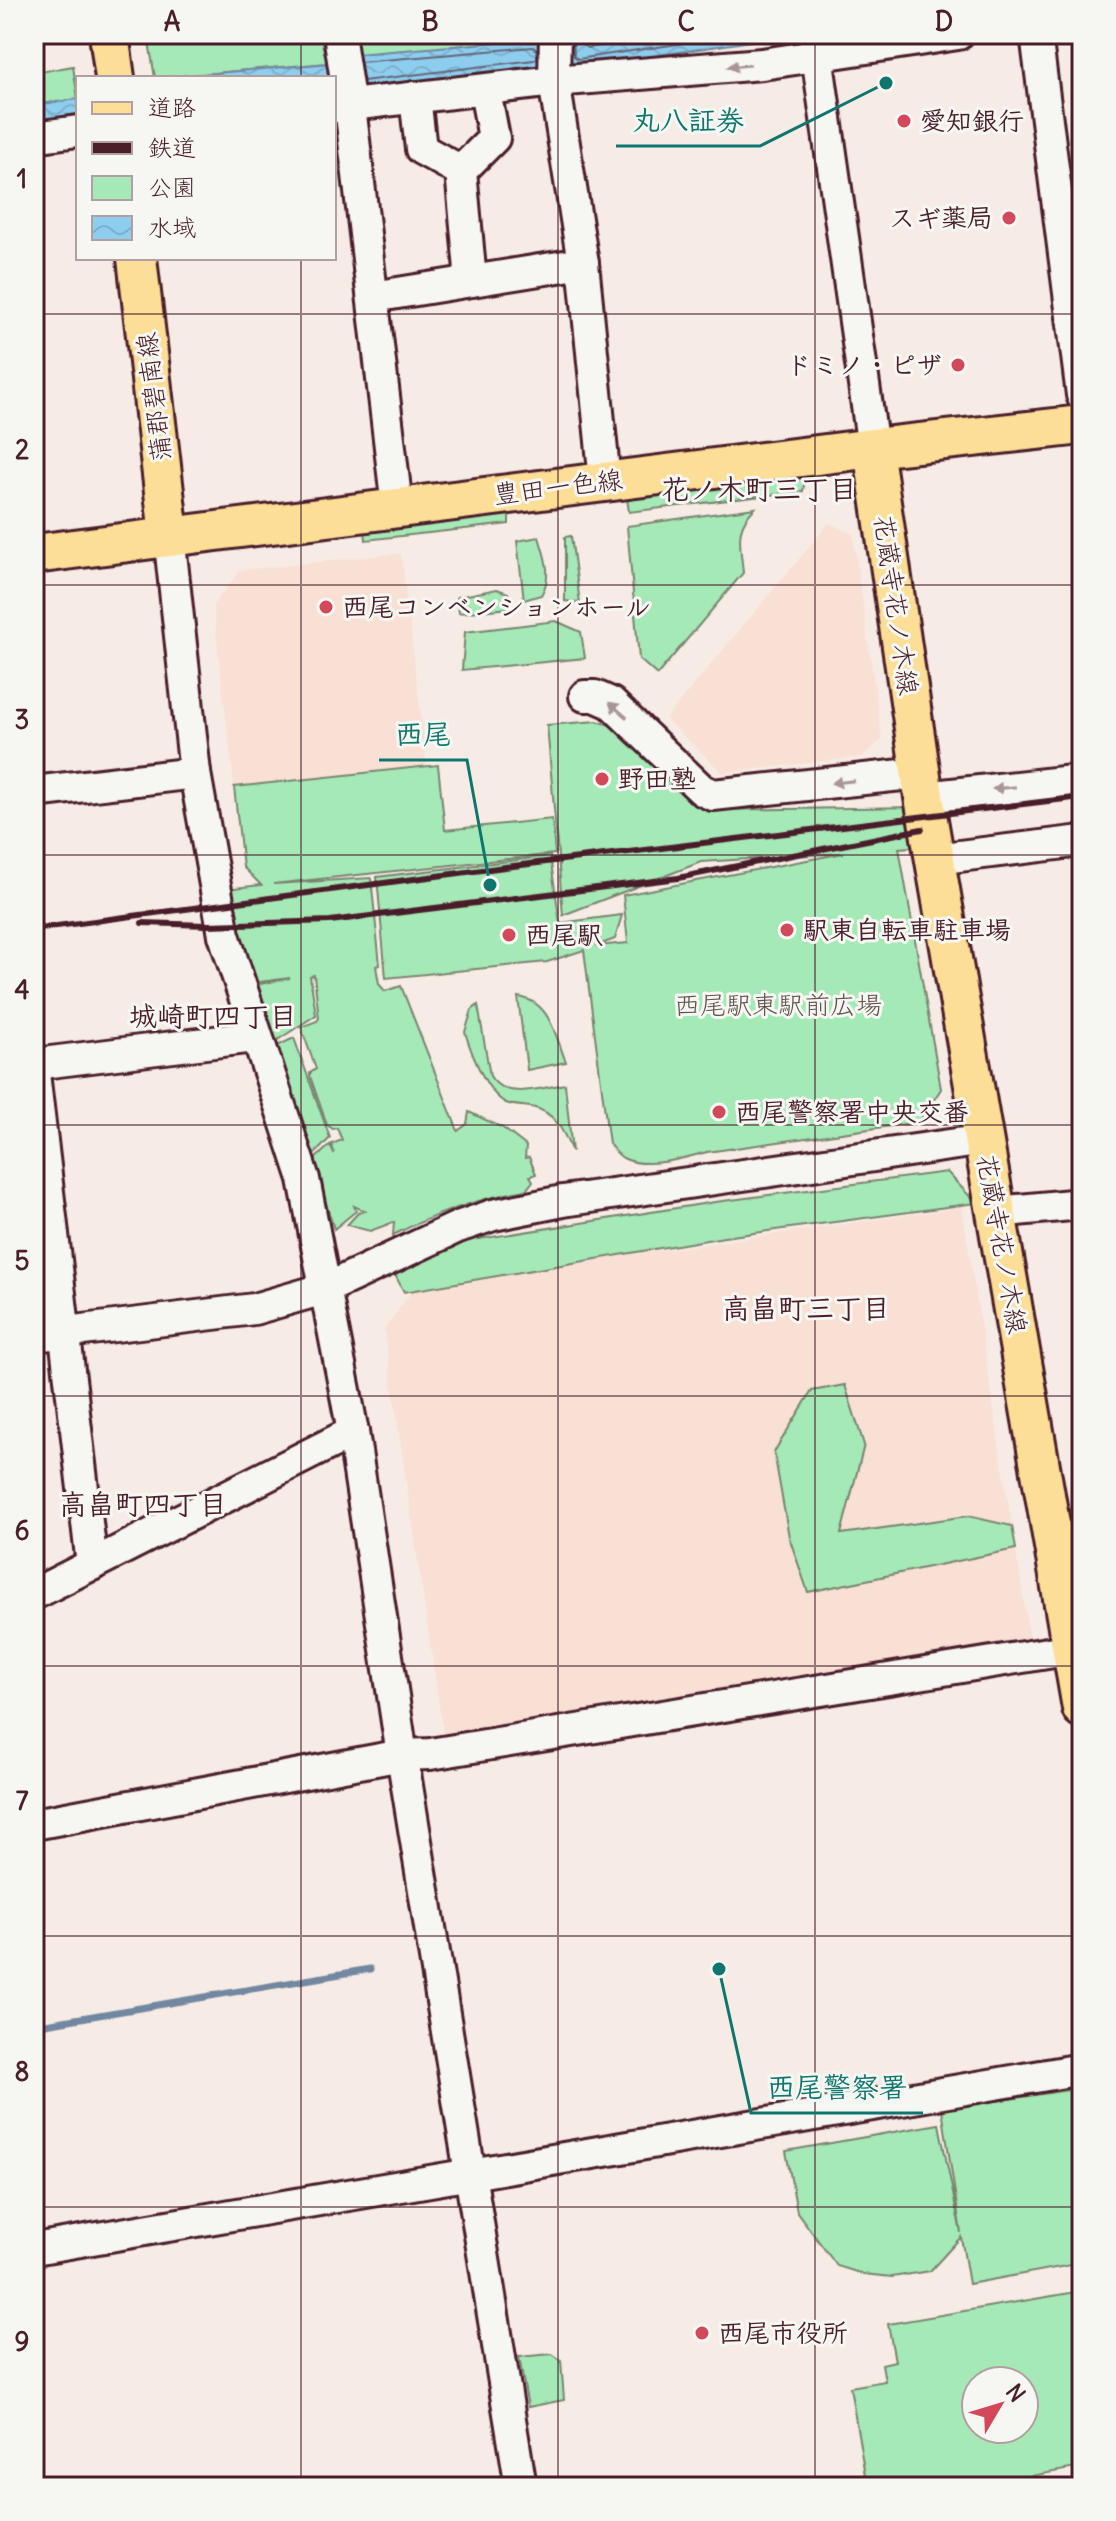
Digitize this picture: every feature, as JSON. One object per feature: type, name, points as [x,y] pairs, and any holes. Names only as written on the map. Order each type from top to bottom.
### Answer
[{"type":"main road","points":[[109,34],[115,75]]},
{"type":"main road","name":"蒲郡碧南線","points":[[137,260],[169,535]]},
{"type":"main road","name":"豊田一色線","points":[[34,554],[873,448],[1082,425]]},
{"type":"main road","name":"花蔵寺花ノ木線","points":[[873,448],[923,785],[996,1212],[1072,1586],[1072,1649],[1082,1708]]},
{"type":"street","points":[[555,34],[554,81],[583,263],[605,481]]},
{"type":"street","points":[[342,107],[554,81],[762,64],[815,42],[958,34]]},
{"type":"street","points":[[1036,34],[1082,395]]},
{"type":"street","points":[[340,37],[342,107],[373,297],[397,507]]},
{"type":"street","points":[[815,42],[873,448]]},
{"type":"street","points":[[461,171],[494,138],[485,91]]},
{"type":"street","points":[[415,97],[421,149],[461,171]]},
{"type":"street","points":[[34,137],[76,131]]},
{"type":"street","points":[[461,171],[471,281]]},
{"type":"street","points":[[373,297],[583,263]]},
{"type":"street","points":[[169,535],[195,773],[224,935],[304,1179],[353,1432],[402,1755],[521,2487]]},
{"type":"street","points":[[585,696],[595,696],[611,703],[702,790],[713,795],[1082,780]]},
{"type":"street","points":[[34,792],[195,773]]},
{"type":"street","points":[[935,859],[1082,841]]},
{"type":"street","points":[[34,1064],[255,1037]]},
{"type":"street","points":[[34,1073],[92,1565]]},
{"type":"street","points":[[34,1336],[254,1309],[327,1288],[434,1236],[493,1215],[563,1201],[984,1140]]},
{"type":"street","points":[[996,1212],[1082,1204]]},
{"type":"street","points":[[34,1594],[353,1432]]},
{"type":"street","points":[[34,1824],[402,1755],[430,1754],[1072,1649]]},
{"type":"street","points":[[34,2249],[1082,2069]]},
{"type":"shaded area","points":[[829,523],[853,534],[882,740],[862,757],[723,773],[665,719]]},
{"type":"shaded area","points":[[401,553],[427,766],[234,787],[213,605],[240,570]]},
{"type":"shaded area","points":[[962,1207],[1031,1647],[445,1746],[384,1330],[415,1286]]},
{"type":"green space","points":[[260,34],[320,34],[327,63],[155,76],[149,42]]},
{"type":"green space","points":[[343,34],[545,34],[546,38],[345,56]]},
{"type":"green space","points":[[73,66],[76,99],[34,105],[34,73]]},
{"type":"green space","points":[[806,474],[803,491],[629,512],[627,498]]},
{"type":"green space","points":[[755,508],[741,530],[743,573],[657,675],[639,659],[627,526]]},
{"type":"green space","points":[[509,514],[509,524],[366,540],[365,530]]},
{"type":"green space","points":[[571,536],[580,603],[565,601],[565,537]]},
{"type":"green space","points":[[539,537],[547,566],[547,581],[541,595],[524,600],[517,541]]},
{"type":"green space","points":[[497,589],[508,593],[510,608],[459,613],[457,597]]},
{"type":"green space","points":[[556,621],[581,632],[585,658],[462,670],[465,632]]},
{"type":"green space","name":"西尾駅東駅前広場","points":[[597,721],[623,729],[711,810],[918,807],[924,846],[899,848],[941,1089],[919,1122],[707,1152],[665,1162],[632,1161],[621,1157],[609,1144],[584,950],[547,962],[386,978],[377,877],[550,856],[560,923],[622,915],[615,939],[596,946],[628,943],[623,895],[844,853],[701,862],[563,915],[547,725]]},
{"type":"green space","points":[[438,765],[445,830],[552,819],[555,854],[273,884],[371,878],[380,965],[376,966],[379,984],[385,991],[401,986],[458,1131],[467,1124],[469,1112],[503,1128],[526,1146],[525,1158],[529,1157],[536,1174],[530,1176],[533,1181],[526,1190],[458,1207],[393,1235],[394,1222],[370,1231],[347,1225],[358,1213],[365,1211],[354,1206],[356,1211],[334,1229],[313,1161],[330,1145],[334,1154],[332,1144],[342,1140],[337,1128],[327,1125],[310,1076],[316,1069],[301,1027],[319,1018],[314,975],[310,976],[316,1015],[273,1043],[255,985],[290,978],[252,983],[225,889],[261,885],[243,867],[234,787]]},
{"type":"green space","points":[[518,997],[529,1000],[544,1012],[566,1062],[527,1070]]},
{"type":"green space","points":[[478,1005],[490,1076],[497,1084],[514,1091],[524,1091],[565,1084],[572,1152],[562,1130],[546,1113],[506,1103],[486,1081],[465,1032],[472,1010]]},
{"type":"green space","points":[[294,1038],[330,1138],[310,1159],[273,1048]]},
{"type":"green space","points":[[947,1172],[976,1203],[724,1237],[404,1292],[393,1271],[460,1242],[715,1202]]},
{"type":"green space","points":[[845,1385],[864,1445],[841,1534],[968,1516],[1012,1526],[1016,1549],[808,1592],[789,1537],[774,1452],[812,1391]]},
{"type":"green space","points":[[1082,2088],[1082,2263],[969,2284],[961,2237],[930,2271],[892,2277],[863,2274],[837,2266],[797,2212],[786,2151],[939,2124],[961,2233],[942,2109]]},
{"type":"green space","points":[[1082,2291],[1082,2467],[968,2487],[867,2487],[850,2387],[885,2381],[882,2364],[895,2361],[888,2324]]},
{"type":"green space","points":[[552,2354],[561,2360],[564,2400],[528,2407],[519,2357]]},
{"type":"water","points":[[565,34],[777,34],[778,37],[567,69]]},
{"type":"water","points":[[546,38],[545,67],[353,91],[345,55]]},
{"type":"water","points":[[331,63],[333,76],[180,76]]},
{"type":"water","points":[[76,99],[76,125],[34,130],[34,105]]},
{"type":"waterway","points":[[34,2026],[370,1969]]},
{"type":"railway","points":[[34,929],[505,867],[1082,797]]},
{"type":"railway","points":[[142,923],[208,925],[330,921],[678,878],[922,829]]},
{"type":"place","name":"丸八証券","points":[[886,83]]},
{"type":"place","name":"愛知銀行","points":[[904,121]]},
{"type":"place","name":"スギ薬局","points":[[1009,218]]},
{"type":"place","name":"ドミノ・ピザ","points":[[958,365]]},
{"type":"place","name":"西尾コンベンションホール","points":[[326,607]]},
{"type":"place","name":"野田塾","points":[[602,779]]},
{"type":"place","name":"西尾","points":[[490,885]]},
{"type":"place","name":"駅東自転車駐車場","points":[[787,930]]},
{"type":"place","name":"西尾駅","points":[[509,935]]},
{"type":"place","name":"西尾警察署中央交番","points":[[719,1112]]},
{"type":"place","name":"西尾警察署","points":[[719,1969]]},
{"type":"place","name":"西尾市役所","points":[[702,2333]]},
{"type":"district","name":"花ノ木町三丁目","points":[[759,489]]},
{"type":"district","name":"城崎町四丁目","points":[[213,1016]]},
{"type":"district","name":"高畠町三丁目","points":[[806,1308]]},
{"type":"district","name":"高畠町四丁目","points":[[143,1504]]}]
